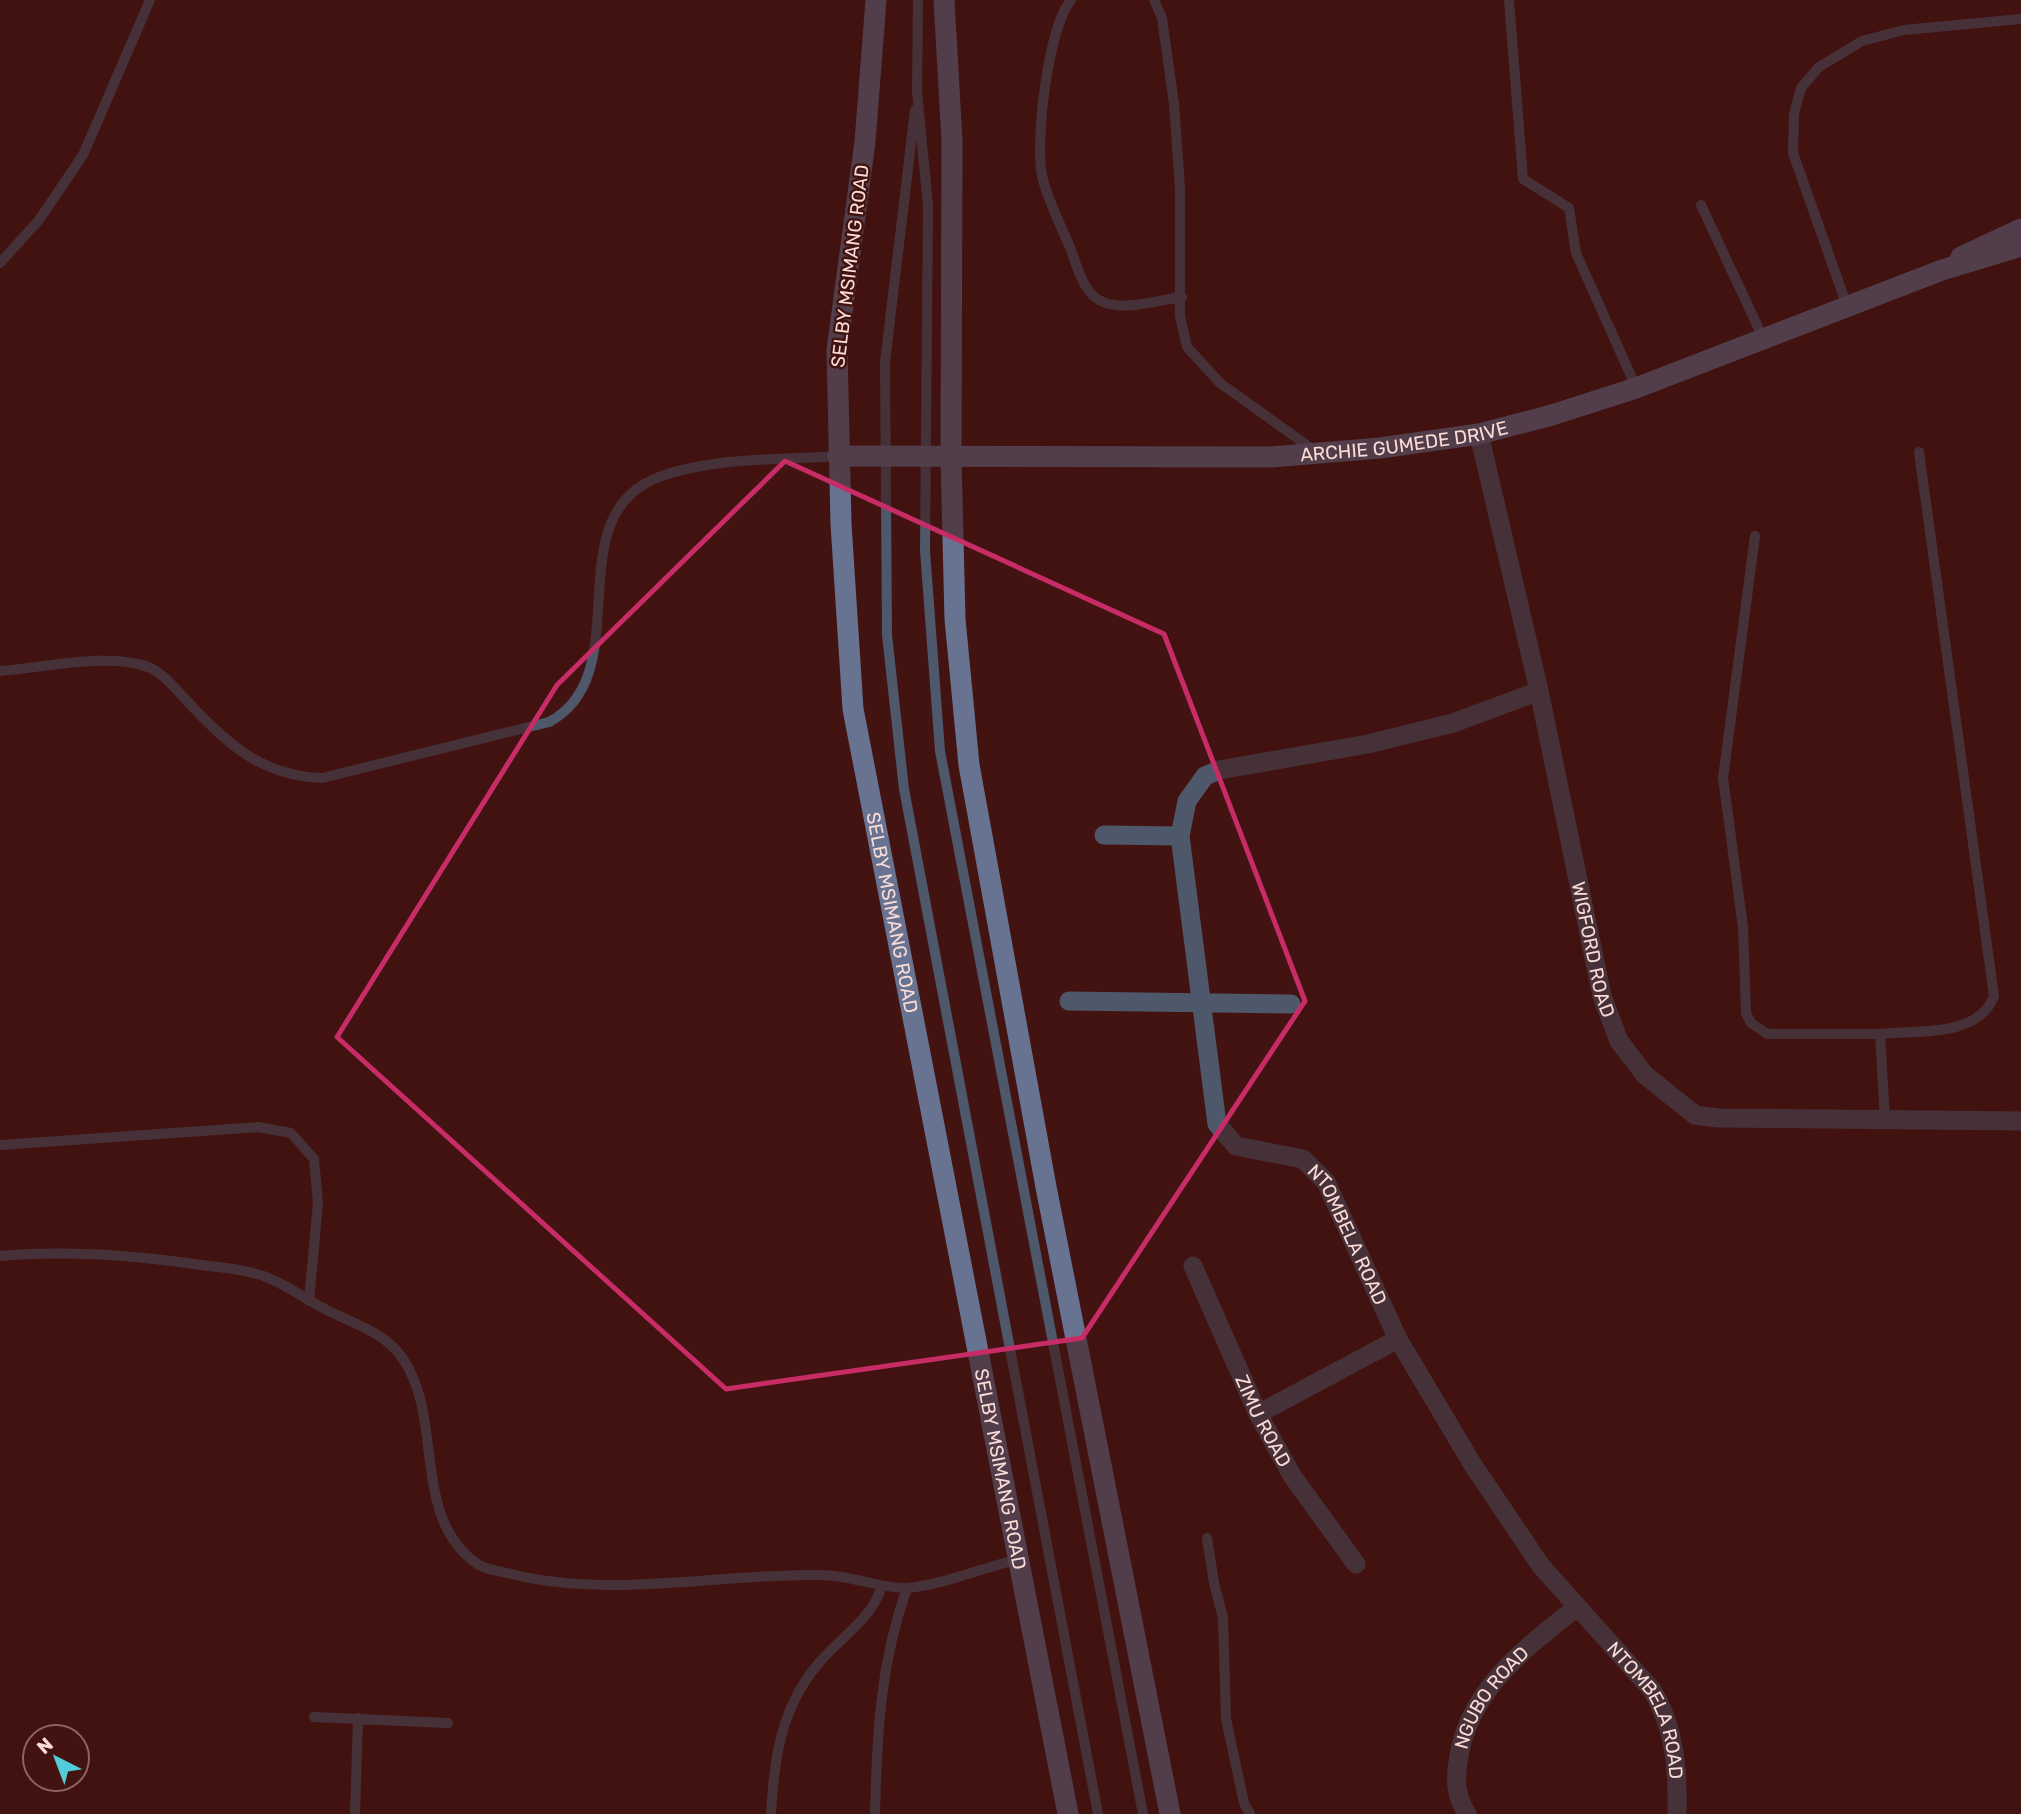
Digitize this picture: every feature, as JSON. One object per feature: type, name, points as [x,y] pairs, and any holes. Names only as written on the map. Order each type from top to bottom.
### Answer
[{"type":"main road","name":"SELBY MSIMANG ROAD","points":[[876,0],[865,142],[837,350],[838,456],[853,709],[1068,1814]]},
{"type":"main road","points":[[944,0],[952,141],[951,458],[956,619],[969,765],[1046,1187],[1170,1814]]},
{"type":"main road","name":"ARCHIE GUMEDE DRIVE","points":[[1942,270],[1971,251],[2021,229]]},
{"type":"main road","name":"ARCHIE GUMEDE DRIVE","points":[[838,456],[951,458],[1320,454],[1479,433],[1552,415],[1636,388],[1942,270],[2021,246]]},
{"type":"street","name":"WIGFORD ROAD","points":[[1479,433],[1539,691],[1602,996],[1619,1041],[1645,1075],[1675,1102],[1695,1115],[2021,1121]]},
{"type":"street","name":"NTOMBELA ROAD","points":[[1539,691],[1453,723],[1368,744],[1219,770],[1205,776],[1187,801],[1180,836],[1199,1001],[1217,1124],[1236,1146],[1303,1159],[1317,1170],[1326,1182],[1398,1339],[1509,1519],[1541,1566],[1652,1689],[1664,1709],[1675,1754],[1677,1814]]},
{"type":"street","points":[[1104,835],[1180,836]]},
{"type":"street","points":[[1069,1000],[1291,1004]]},
{"type":"street","name":"ZIMU ROAD","points":[[1193,1266],[1258,1414],[1313,1508],[1356,1564]]},
{"type":"street","points":[[1258,1414],[1398,1339]]},
{"type":"street","name":"NGUBO ROAD","points":[[1467,1814],[1455,1786],[1465,1728],[1478,1702],[1518,1654],[1577,1607]]},
{"type":"lane","points":[[0,262],[39,220],[83,155],[150,0]]},
{"type":"lane","points":[[918,0],[917,92],[929,206],[925,551],[940,751],[1143,1814]]},
{"type":"lane","points":[[1071,0],[1054,36],[1043,112],[1039,148],[1047,192],[1078,269],[1093,297],[1116,306],[1182,297]]},
{"type":"lane","points":[[1154,0],[1163,18],[1174,104],[1183,335],[1195,360],[1264,417],[1320,454]]},
{"type":"lane","points":[[1509,0],[1523,179],[1569,208],[1576,253],[1636,388]]},
{"type":"lane","points":[[1847,306],[1793,153],[1794,114],[1801,88],[1819,67],[1862,41],[1904,30],[2021,19]]},
{"type":"lane","points":[[917,92],[885,362],[887,635],[904,789],[1098,1814]]},
{"type":"lane","points":[[1701,205],[1765,340]]},
{"type":"lane","points":[[1755,536],[1723,778],[1743,927],[1746,1013],[1757,1029],[1774,1035],[1880,1034],[1960,1027],[1984,1015],[1994,996],[1919,452]]},
{"type":"lane","points":[[0,671],[108,662],[145,666],[162,674],[217,732],[246,755],[295,777],[322,778],[549,722],[577,701],[589,678],[606,538],[621,504],[638,489],[670,473],[723,464],[838,456]]},
{"type":"lane","points":[[1880,1034],[1885,1120]]},
{"type":"lane","points":[[0,1146],[257,1127],[291,1133],[314,1159],[318,1203],[309,1301]]},
{"type":"lane","points":[[0,1256],[55,1251],[208,1266],[266,1277],[309,1301],[368,1327],[398,1353],[408,1367],[427,1426],[437,1505],[454,1542],[480,1566],[526,1577],[584,1583],[623,1585],[811,1574],[846,1575],[882,1586],[907,1588],[949,1581],[982,1567],[1019,1559]]},
{"type":"lane","points":[[1208,1538],[1214,1583],[1223,1618],[1226,1719],[1244,1802],[1250,1814]]},
{"type":"lane","points":[[771,1814],[773,1770],[782,1726],[791,1706],[818,1664],[872,1610],[882,1586]]},
{"type":"lane","points":[[875,1814],[877,1749],[886,1653],[907,1588]]},
{"type":"lane","points":[[314,1717],[448,1723]]},
{"type":"lane","points":[[355,1814],[358,1718]]},
{"type":"highlighted area","points":[[785,461],[1164,634],[1305,1001],[1082,1338],[726,1389],[337,1037],[557,685]]}]
